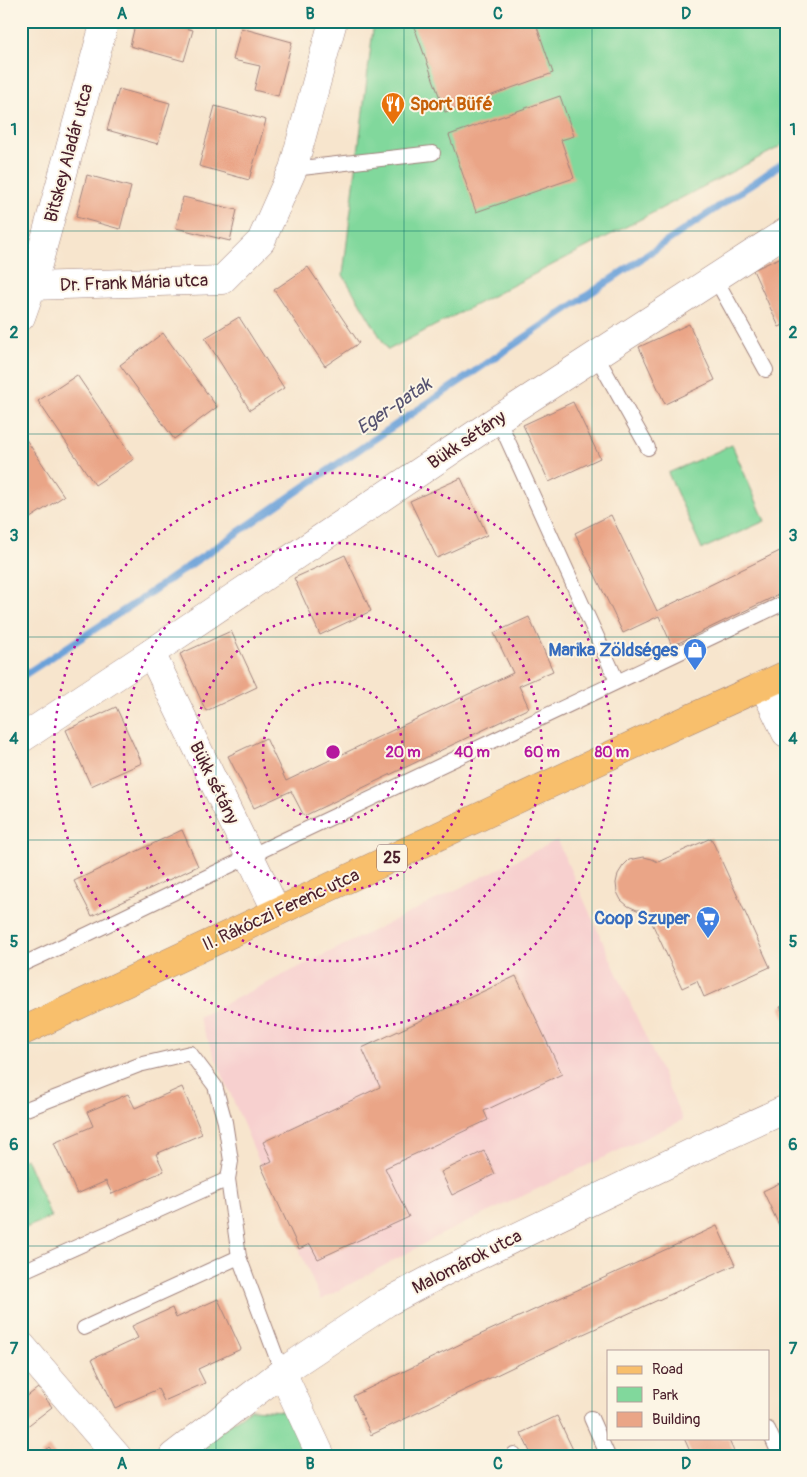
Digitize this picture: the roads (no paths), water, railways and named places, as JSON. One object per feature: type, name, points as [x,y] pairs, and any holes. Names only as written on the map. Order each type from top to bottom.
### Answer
[{"type":"main road","name":"II. Rákóczi Ferenc utca","points":[[21,1032],[774,680]]},
{"type":"street","name":"Bitskey Aladár utca","points":[[32,286],[105,21]]},
{"type":"street","name":"Dr. Frank Mária utca","points":[[32,286],[222,280],[260,241],[293,169],[333,21]]},
{"type":"street","name":"Bükk sétány","points":[[21,738],[151,653],[498,419],[786,232]]},
{"type":"street","points":[[21,317],[32,286]]},
{"type":"street","name":"Bükk sétány","points":[[151,653],[277,912]]},
{"type":"street","points":[[774,680],[786,733]]},
{"type":"street","name":"Malomárok utca","points":[[172,1456],[282,1372],[386,1303],[444,1272],[786,1109]]},
{"type":"street","points":[[21,1345],[117,1456]]},
{"type":"street","points":[[282,1372],[321,1456]]},
{"type":"lane","points":[[293,169],[433,154]]},
{"type":"lane","points":[[715,278],[766,370]]},
{"type":"lane","points":[[596,355],[648,448]]},
{"type":"lane","points":[[498,419],[617,681]]},
{"type":"lane","points":[[21,965],[786,602]]},
{"type":"lane","points":[[21,1111],[139,1065],[190,1053],[215,1086],[225,1122],[231,1161],[228,1179],[239,1257],[282,1372]]},
{"type":"lane","points":[[21,1272],[228,1179]]},
{"type":"lane","points":[[84,1328],[239,1257]]},
{"type":"lane","points":[[591,1418],[608,1456]]},
{"type":"lane","points":[[770,1434],[780,1456]]},
{"type":"waterway","name":"Eger-patak","points":[[21,677],[132,605],[786,161]]},
{"type":"place","name":"Sport Büfé","points":[[393,125]]},
{"type":"place","name":"Marika Zöldséges","points":[[695,671]]},
{"type":"place","name":"Coop Szuper","points":[[708,939]]}]
